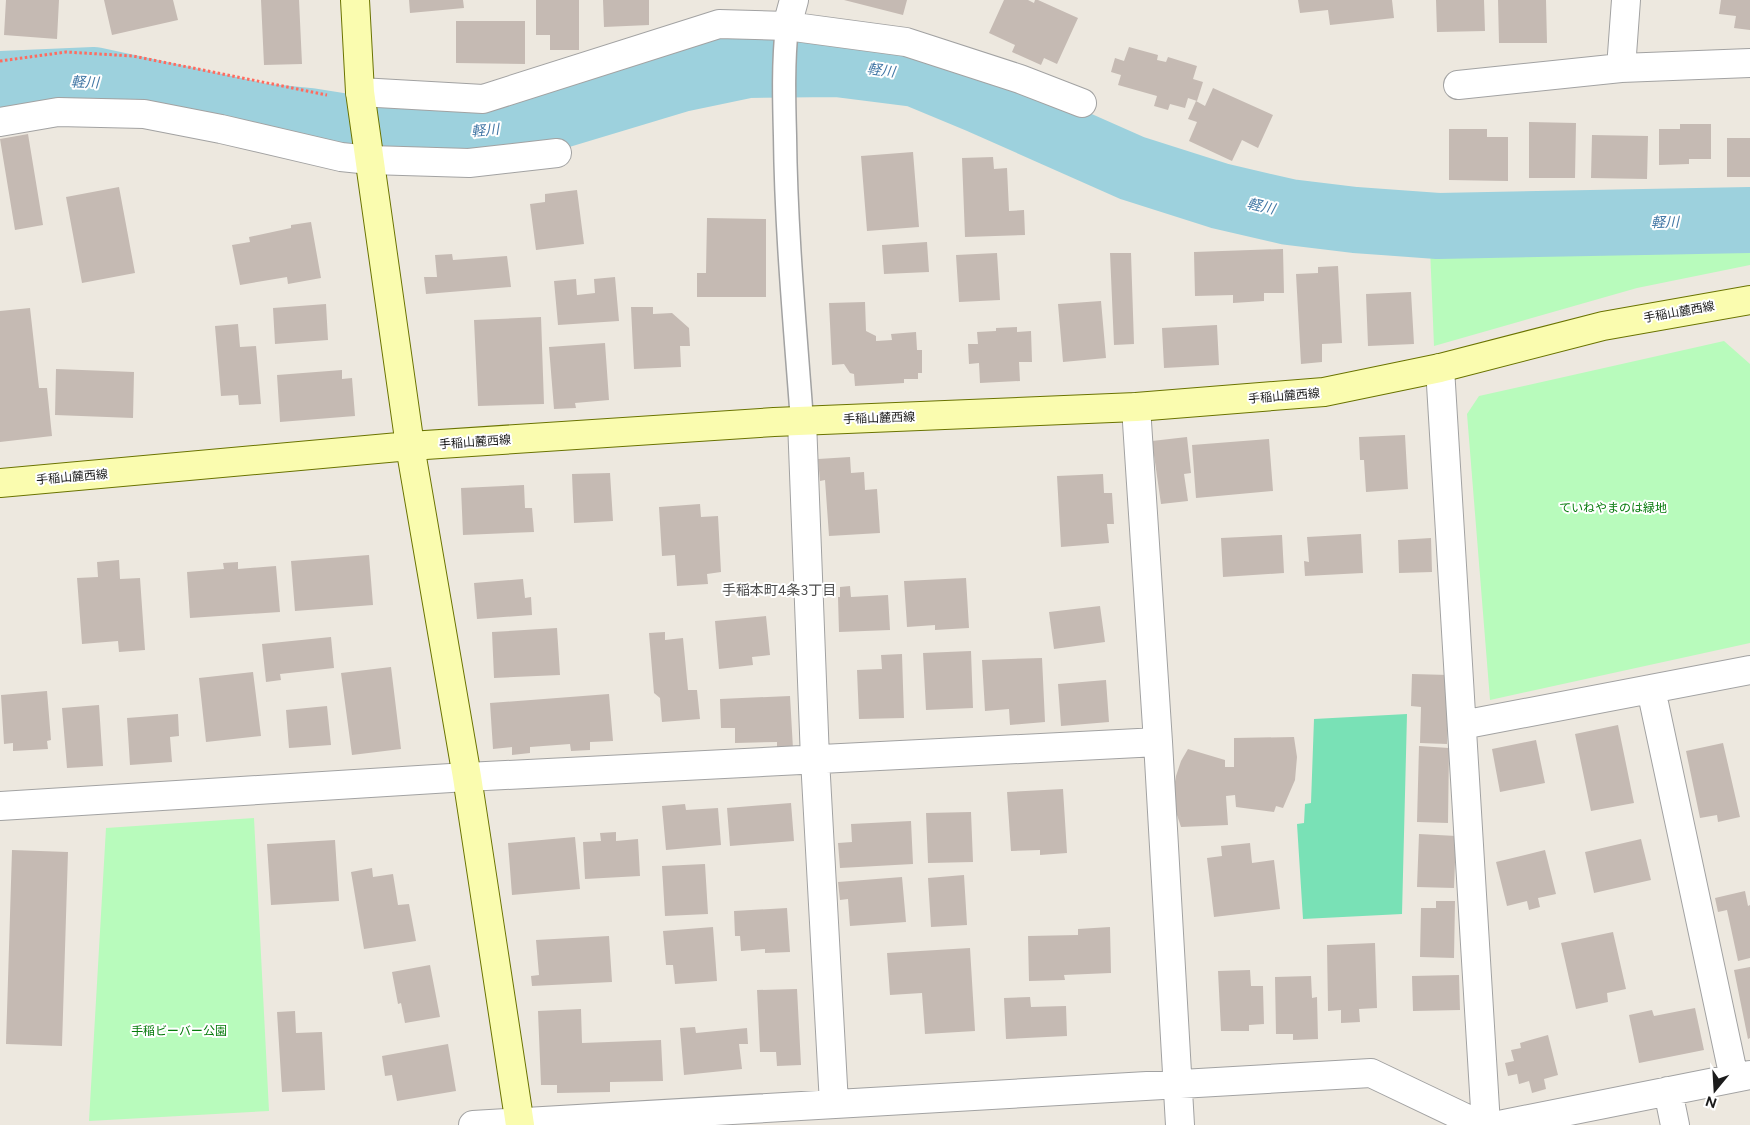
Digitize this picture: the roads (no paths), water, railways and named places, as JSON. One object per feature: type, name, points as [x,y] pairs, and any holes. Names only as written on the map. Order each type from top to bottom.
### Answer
[{"type":"street","points":[[355,0],[347,94],[370,160],[410,446],[467,777],[520,1124]]},
{"type":"street","points":[[786,38],[794,0]]},
{"type":"street","points":[[1621,68],[1626,0]]},
{"type":"street","points":[[347,94],[482,99],[720,24],[786,38],[906,42],[1020,79],[1082,103]]},
{"type":"street","points":[[1458,85],[1621,68],[1750,63]]},
{"type":"street","points":[[0,122],[58,112],[144,114],[221,129],[341,158],[370,160],[469,163],[557,153]]},
{"type":"street","name":"手稲山麓西線","points":[[0,483],[410,446],[802,421],[1136,407],[1324,392],[1440,368],[1603,326],[1750,300]]},
{"type":"street","points":[[1440,368],[1486,1125]]},
{"type":"street","points":[[1136,407],[1180,1125]]},
{"type":"street","points":[[802,421],[815,759],[834,1104]]},
{"type":"street","points":[[1462,725],[1750,670]]},
{"type":"street","points":[[1499,1125],[1742,1076],[1651,689]]},
{"type":"street","points":[[0,806],[467,777],[1158,742]]},
{"type":"street","points":[[472,1125],[520,1124],[1371,1073],[1480,1125]]},
{"type":"street","points":[[1668,1091],[1675,1125]]},
{"type":"lane","points":[[786,38],[784,89],[785,181],[802,421]]},
{"type":"waterway","name":"軽川","points":[[0,84],[94,80],[260,116],[310,121],[379,132],[460,132],[525,126],[681,79],[748,65],[837,64],[916,74],[1132,168],[1220,196],[1289,212],[1355,220],[1438,226],[1750,220]]},
{"type":"district","name":"手稲本町4条3丁目","points":[[779,590]]},
{"type":"park label","name":"ていねやまのは緑地","points":[[1613,508]]},
{"type":"park label","name":"手稲ビーバー公園","points":[[179,1031]]}]
